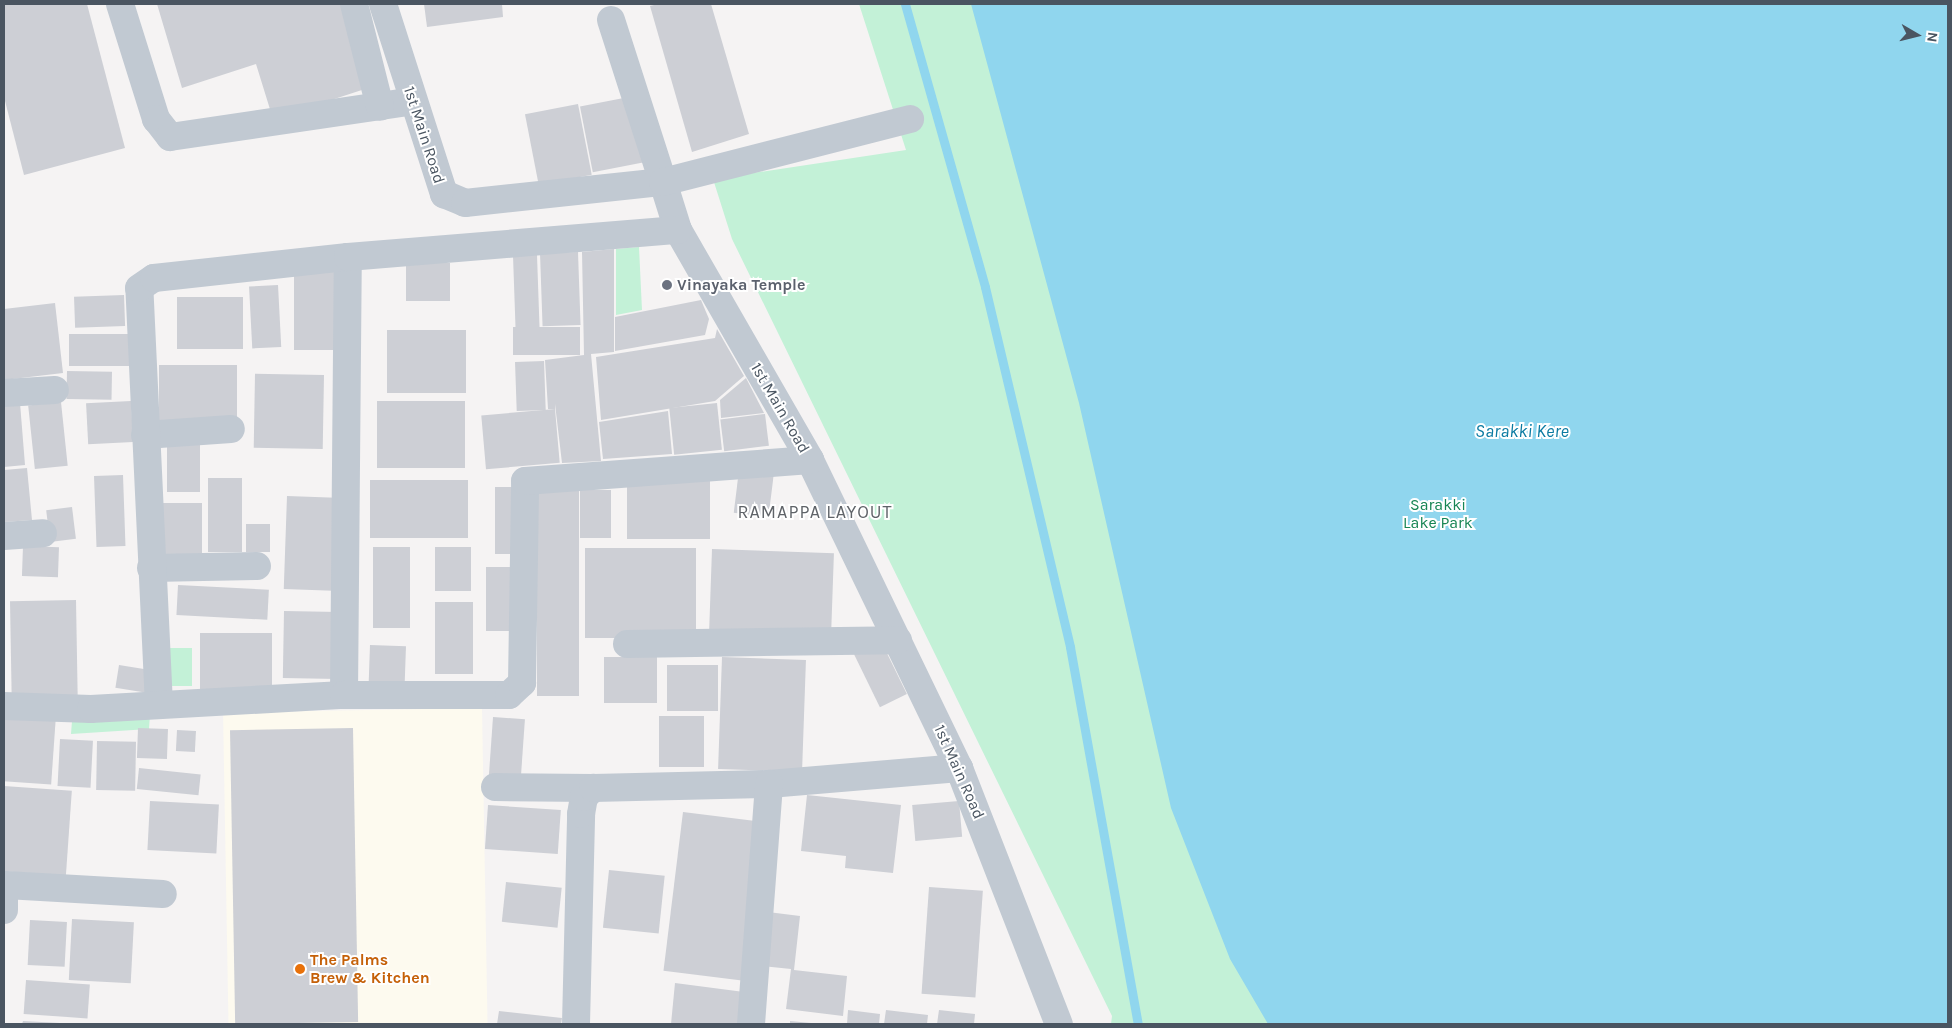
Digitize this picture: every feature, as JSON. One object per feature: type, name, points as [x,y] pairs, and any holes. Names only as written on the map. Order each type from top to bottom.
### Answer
[{"type":"street","points":[[120,4],[156,119],[170,137],[413,101]]},
{"type":"street","points":[[354,4],[380,107]]},
{"type":"street","name":"1st Main Road","points":[[383,4],[444,194],[465,203],[663,182],[678,230],[810,460],[959,768],[1059,1024]]},
{"type":"street","points":[[611,20],[663,182],[910,119]]},
{"type":"street","points":[[159,705],[139,288],[154,278],[348,257],[678,230]]},
{"type":"street","points":[[344,695],[348,257]]},
{"type":"street","points":[[4,393],[55,390]]},
{"type":"street","points":[[145,435],[231,429]]},
{"type":"street","points":[[4,706],[159,705],[344,695],[509,695],[518,691],[522,683],[523,486],[530,478],[810,460]]},
{"type":"street","points":[[4,536],[43,533]]},
{"type":"street","points":[[151,568],[257,566]]},
{"type":"street","points":[[627,644],[898,640]]},
{"type":"street","points":[[495,786],[593,788],[769,784],[959,768]]},
{"type":"street","points":[[751,1024],[769,784]]},
{"type":"street","points":[[576,1024],[581,814],[584,797],[593,788]]},
{"type":"street","points":[[5,894],[164,894]]},
{"type":"shaded area","points":[[482,708],[488,1024],[228,1024],[223,713]]},
{"type":"green space","name":"Sarakki Kere","points":[[859,4],[1948,4],[1948,1024],[1111,1024],[1112,1016],[732,239],[713,179],[906,150]]},
{"type":"green space","points":[[639,247],[642,310],[616,315],[616,249]]},
{"type":"green space","points":[[168,648],[192,648],[192,686],[168,686]]},
{"type":"green space","points":[[150,714],[149,729],[71,734],[72,721]]},
{"type":"water","name":"Sarakki Kere","points":[[971,4],[1948,4],[1948,1024],[1268,1024],[1230,959],[1171,808],[1079,403]]},
{"type":"building","points":[[4,4],[87,4],[125,148],[24,175],[4,97]]},
{"type":"building","points":[[157,4],[347,4],[368,88],[273,119],[256,64],[182,88]]},
{"type":"building","points":[[424,4],[502,4],[503,17],[427,27]]},
{"type":"building","points":[[658,4],[711,4],[749,134],[692,152],[650,6]]},
{"type":"building","points":[[634,96],[647,162],[593,172],[580,106]]},
{"type":"building","points":[[578,104],[592,175],[539,185],[525,114]]},
{"type":"building","points":[[614,249],[614,352],[591,354],[601,461],[562,463],[555,404],[555,409],[548,409],[545,360],[584,355],[582,252]]},
{"type":"building","points":[[578,252],[581,325],[543,326],[540,253]]},
{"type":"building","points":[[537,255],[540,328],[516,329],[513,256]]},
{"type":"building","points":[[406,263],[450,263],[450,301],[406,301]]},
{"type":"building","points":[[294,272],[338,272],[338,350],[294,350]]},
{"type":"building","points":[[278,285],[281,347],[252,348],[249,287]]},
{"type":"building","points":[[124,295],[125,326],[75,328],[74,297]]},
{"type":"building","points":[[177,297],[243,297],[243,349],[177,349]]},
{"type":"building","points":[[701,300],[709,319],[705,335],[615,351],[615,317]]},
{"type":"building","points":[[55,303],[63,373],[4,380],[4,309]]},
{"type":"building","points":[[513,327],[580,327],[580,355],[513,355]]},
{"type":"building","points":[[717,329],[744,376],[715,401],[601,420],[596,357],[715,338]]},
{"type":"building","points":[[387,330],[466,330],[466,393],[387,393]]},
{"type":"building","points":[[69,334],[129,334],[129,366],[69,366]]},
{"type":"building","points":[[544,361],[546,410],[517,411],[515,362]]},
{"type":"building","points":[[159,365],[237,365],[237,425],[159,425]]},
{"type":"building","points":[[67,371],[112,372],[112,400],[67,399]]},
{"type":"building","points":[[255,374],[324,375],[323,449],[254,448]]},
{"type":"building","points":[[746,378],[764,413],[721,418],[720,400]]},
{"type":"building","points":[[131,401],[133,442],[88,444],[86,403]]},
{"type":"building","points":[[377,401],[465,401],[465,468],[377,468]]},
{"type":"building","points":[[61,402],[68,466],[35,469],[28,405]]},
{"type":"building","points":[[20,403],[25,465],[4,467],[4,405]]},
{"type":"building","points":[[717,403],[722,450],[674,455],[669,408]]},
{"type":"building","points":[[555,409],[560,463],[486,469],[481,415]]},
{"type":"building","points":[[668,411],[672,454],[603,459],[599,422]]},
{"type":"building","points":[[765,414],[769,446],[724,451],[720,419]]},
{"type":"building","points":[[167,440],[200,440],[200,492],[167,492]]},
{"type":"building","points":[[27,468],[32,520],[4,522],[4,470]]},
{"type":"building","points":[[739,470],[774,474],[768,517],[734,513]]},
{"type":"building","points":[[123,475],[125,546],[96,547],[94,476]]},
{"type":"building","points":[[208,478],[242,478],[242,552],[208,552]]},
{"type":"building","points":[[627,479],[710,479],[710,539],[627,539]]},
{"type":"building","points":[[370,480],[468,480],[468,538],[370,538]]},
{"type":"building","points":[[537,483],[579,483],[579,696],[537,696]]},
{"type":"building","points":[[495,487],[516,487],[516,554],[495,554]]},
{"type":"building","points":[[580,490],[611,490],[611,538],[580,538]]},
{"type":"building","points":[[287,496],[336,498],[333,591],[284,589]]},
{"type":"building","points":[[155,503],[202,503],[202,557],[155,557]]},
{"type":"building","points":[[72,507],[76,539],[50,542],[46,510]]},
{"type":"building","points":[[246,524],[270,524],[270,552],[246,552]]},
{"type":"building","points":[[23,546],[59,547],[58,577],[22,576]]},
{"type":"building","points":[[373,547],[410,547],[410,628],[373,628]]},
{"type":"building","points":[[435,547],[471,547],[471,591],[435,591]]},
{"type":"building","points":[[585,548],[696,548],[696,638],[585,638]]},
{"type":"building","points":[[712,549],[834,553],[831,634],[709,630]]},
{"type":"building","points":[[486,567],[519,567],[519,631],[486,631]]},
{"type":"building","points":[[178,585],[269,590],[267,620],[176,615]]},
{"type":"building","points":[[76,600],[78,699],[12,700],[10,601]]},
{"type":"building","points":[[435,602],[473,602],[473,674],[435,674]]},
{"type":"building","points":[[284,611],[339,612],[338,679],[283,678]]},
{"type":"building","points":[[200,633],[272,633],[272,691],[200,691]]},
{"type":"building","points":[[881,641],[907,694],[880,707],[854,654]]},
{"type":"building","points":[[370,645],[406,646],[405,683],[369,682]]},
{"type":"building","points":[[604,657],[657,657],[657,703],[604,703]]},
{"type":"building","points":[[722,657],[806,660],[802,772],[718,769]]},
{"type":"building","points":[[119,665],[152,670],[148,693],[115,688]]},
{"type":"building","points":[[667,665],[718,665],[718,711],[667,711]]},
{"type":"building","points":[[4,713],[56,717],[51,784],[4,781]]},
{"type":"building","points":[[659,716],[704,716],[704,767],[659,767]]},
{"type":"building","points":[[493,717],[525,719],[521,780],[489,778]]},
{"type":"building","points":[[138,728],[168,729],[167,759],[137,758]]},
{"type":"building","points":[[353,728],[358,1022],[235,1024],[230,730]]},
{"type":"building","points":[[177,730],[196,731],[195,752],[176,751]]},
{"type":"building","points":[[60,739],[93,741],[90,788],[58,786]]},
{"type":"building","points":[[97,741],[136,742],[135,791],[96,790]]},
{"type":"building","points":[[139,768],[201,774],[198,795],[137,789]]},
{"type":"building","points":[[4,786],[72,791],[66,876],[4,871]]},
{"type":"building","points":[[807,795],[901,805],[893,873],[845,868],[846,856],[801,851]]},
{"type":"building","points":[[150,801],[219,805],[216,854],[147,850]]},
{"type":"building","points":[[959,801],[962,837],[915,841],[912,805]]},
{"type":"building","points":[[488,805],[561,810],[558,854],[485,849]]},
{"type":"building","points":[[683,812],[761,822],[742,980],[664,971]]},
{"type":"building","points":[[609,870],[665,876],[659,934],[603,928]]},
{"type":"building","points":[[506,882],[562,888],[558,928],[502,922]]},
{"type":"building","points":[[929,887],[983,891],[975,998],[922,994]]},
{"type":"building","points":[[768,912],[800,916],[794,970],[847,976],[843,1016],[786,1009],[791,969],[761,966]]},
{"type":"building","points":[[72,919],[134,922],[131,983],[69,980]]},
{"type":"building","points":[[30,920],[67,922],[65,967],[28,965]]},
{"type":"building","points":[[26,980],[90,984],[87,1018],[24,1014]]},
{"type":"building","points":[[675,983],[744,992],[740,1024],[671,1024]]},
{"type":"building","points":[[848,1010],[880,1014],[879,1024],[847,1024]]},
{"type":"building","points":[[886,1010],[928,1015],[927,1024],[884,1024]]},
{"type":"building","points":[[939,1010],[975,1014],[974,1024],[937,1024]]},
{"type":"building","points":[[499,1011],[562,1018],[561,1024],[497,1024]]},
{"type":"building","points":[[23,1021],[60,1023],[22,1024]]},
{"type":"building","points":[[790,1021],[811,1023],[811,1024],[790,1024]]},
{"type":"waterway","points":[[905,4],[985,287],[1070,647],[1138,1024]]},
{"type":"place","name":"Vinayaka Temple","points":[[667,285]]},
{"type":"place","name":"The Palms Brew & Kitchen","points":[[300,969]]},
{"type":"district","name":"RAMAPPA LAYOUT","points":[[815,512]]},
{"type":"park label","name":"Sarakki Lake Park","points":[[1438,514]]}]
